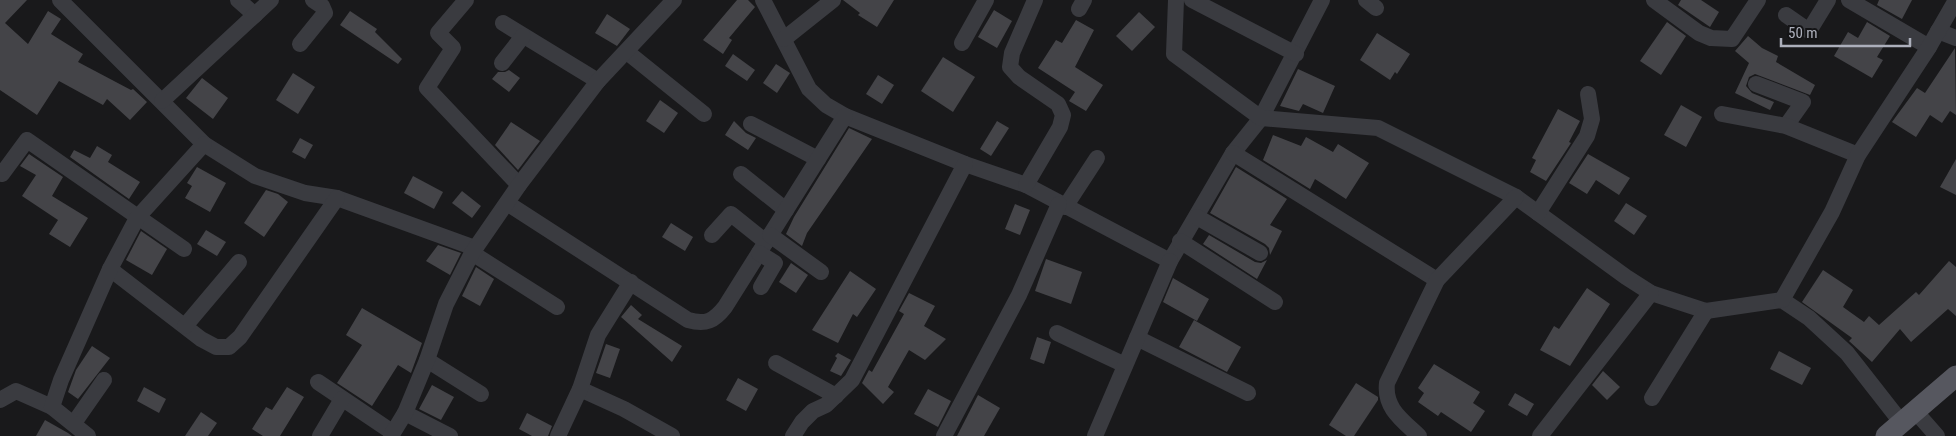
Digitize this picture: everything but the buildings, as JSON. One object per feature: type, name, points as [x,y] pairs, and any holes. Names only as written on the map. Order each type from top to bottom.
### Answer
[{"type":"main road","points":[[1900,423],[1956,376]]},
{"type":"street","points":[[60,0],[204,144],[254,176],[305,193],[337,198],[474,251],[556,307]]},
{"type":"street","points":[[238,0],[255,15]]},
{"type":"street","points":[[162,101],[270,0]]},
{"type":"street","points":[[300,44],[325,13],[322,6],[313,0]]},
{"type":"street","points":[[466,0],[438,33],[452,48],[428,88],[519,185]]},
{"type":"street","points":[[762,0],[809,89],[826,105],[845,116],[965,164],[1026,185],[1170,261]]},
{"type":"street","points":[[784,39],[833,0]]},
{"type":"street","points":[[962,43],[986,0]]},
{"type":"street","points":[[1026,185],[1060,127],[1063,115],[1058,104],[1019,77],[1010,67],[1012,52],[1035,0]]},
{"type":"street","points":[[1176,0],[1174,54],[1261,118],[1378,128],[1516,197],[1651,293],[1706,311],[1782,300],[1809,318],[1848,353],[1900,423],[1938,436]]},
{"type":"street","points":[[1192,0],[1296,54]]},
{"type":"street","points":[[1095,436],[1170,261],[1197,217],[1232,153],[1261,118],[1296,54],[1322,0]]},
{"type":"street","points":[[1654,0],[1699,33],[1711,38],[1732,39],[1758,0]]},
{"type":"street","points":[[1786,14],[1809,31],[1828,0]]},
{"type":"street","points":[[1849,0],[1929,47]]},
{"type":"street","points":[[1782,300],[1832,212],[1858,154],[1929,47],[1956,0]]},
{"type":"street","points":[[318,382],[392,434],[405,413],[427,360],[446,304],[474,251],[519,185],[598,81],[627,52],[668,2]]},
{"type":"street","points":[[503,23],[598,81]]},
{"type":"street","points":[[1938,32],[1956,38]]},
{"type":"street","points":[[502,63],[523,36]]},
{"type":"street","points":[[627,52],[704,114]]},
{"type":"street","points":[[1756,84],[1802,102],[1786,126]]},
{"type":"street","points":[[1538,213],[1587,136],[1592,119],[1588,94]]},
{"type":"street","points":[[1722,114],[1786,126],[1858,154]]},
{"type":"street","points":[[507,203],[688,320],[701,323],[715,319],[845,116]]},
{"type":"street","points":[[751,124],[818,159]]},
{"type":"street","points":[[0,173],[2,174],[27,140],[184,250]]},
{"type":"street","points":[[52,407],[61,380],[110,268],[137,218],[204,144]]},
{"type":"street","points":[[1232,153],[1437,280]]},
{"type":"street","points":[[944,436],[1019,295],[1062,205],[1097,158]]},
{"type":"street","points":[[793,436],[802,422],[813,411],[826,405],[852,380],[965,164]]},
{"type":"street","points":[[741,174],[786,210]]},
{"type":"street","points":[[1419,436],[1392,408],[1386,396],[1387,383],[1437,280],[1516,197]]},
{"type":"street","points":[[110,268],[216,348],[229,347],[240,337],[337,198]]},
{"type":"street","points":[[712,235],[731,214],[765,243],[821,272]]},
{"type":"street","points":[[1197,217],[1260,253]]},
{"type":"street","points":[[1180,242],[1275,302]]},
{"type":"street","points":[[761,287],[775,263],[765,243]]},
{"type":"street","points":[[185,326],[239,262]]},
{"type":"street","points":[[558,436],[580,389],[598,335],[631,282]]},
{"type":"street","points":[[1540,436],[1651,293]]},
{"type":"street","points":[[1652,398],[1706,311]]},
{"type":"street","points":[[1057,333],[1125,365]]},
{"type":"street","points":[[1137,338],[1248,393]]},
{"type":"street","points":[[427,360],[481,394]]},
{"type":"street","points":[[776,363],[836,396]]},
{"type":"street","points":[[0,400],[16,391],[52,407],[78,431],[104,380]]},
{"type":"street","points":[[580,389],[624,409],[672,436]]},
{"type":"street","points":[[320,436],[342,399]]},
{"type":"street","points":[[405,413],[450,436]]}]
